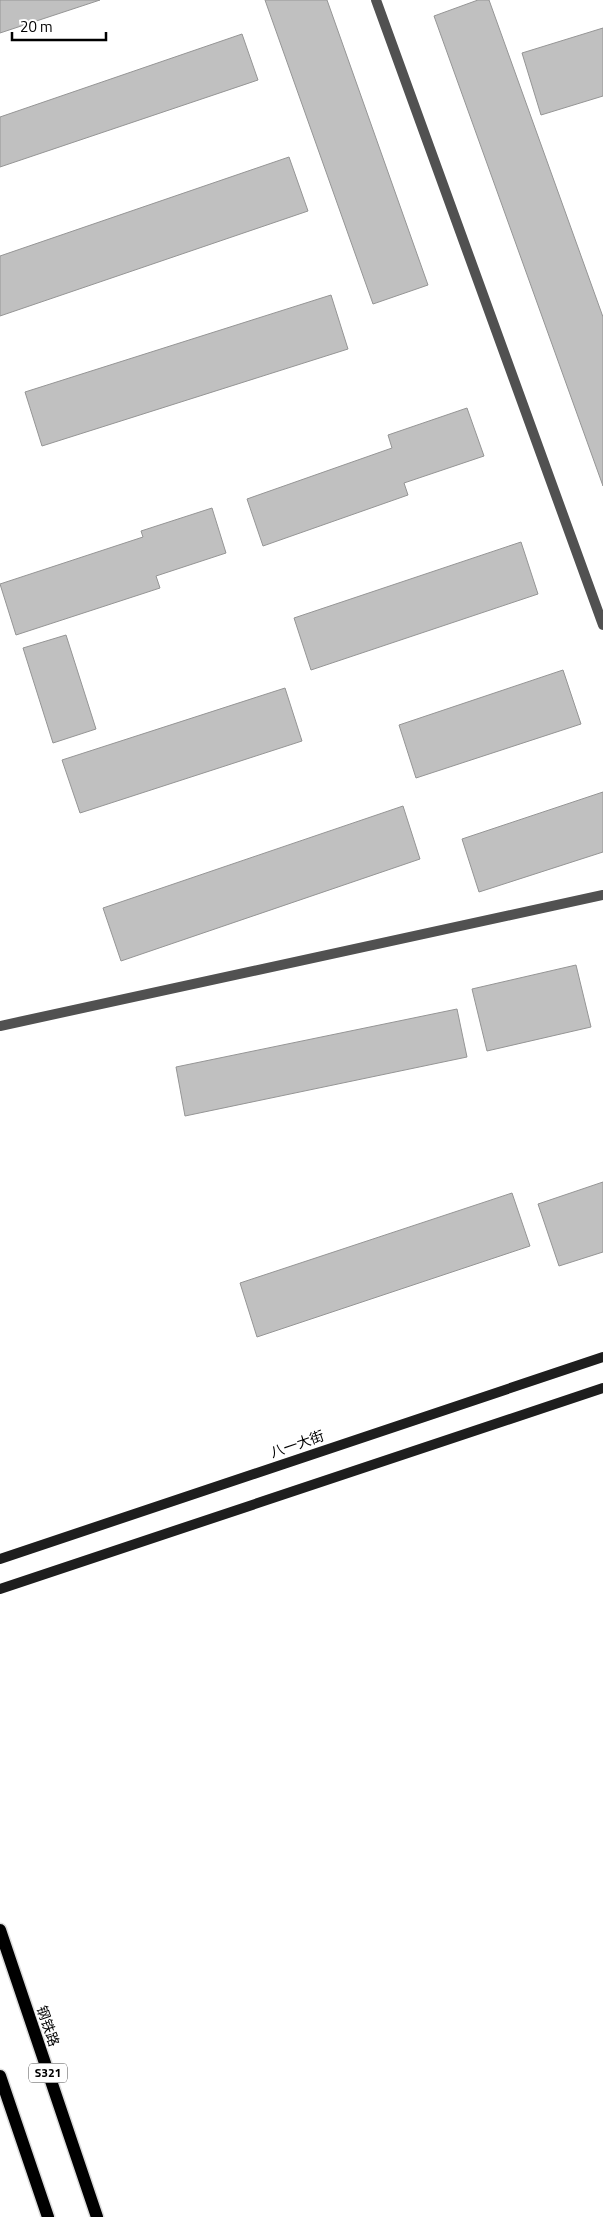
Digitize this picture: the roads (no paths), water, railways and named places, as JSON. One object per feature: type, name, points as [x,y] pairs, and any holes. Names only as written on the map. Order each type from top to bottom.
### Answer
[{"type":"main road","name":"钢铁路","points":[[0,1930],[97,2217]]},
{"type":"main road","points":[[0,2076],[48,2217]]},
{"type":"street","points":[[376,0],[603,625]]},
{"type":"street","points":[[0,1026],[603,895]]},
{"type":"street","name":"八一大街","points":[[0,1558],[603,1357]]},
{"type":"street","points":[[0,1589],[603,1388]]}]
